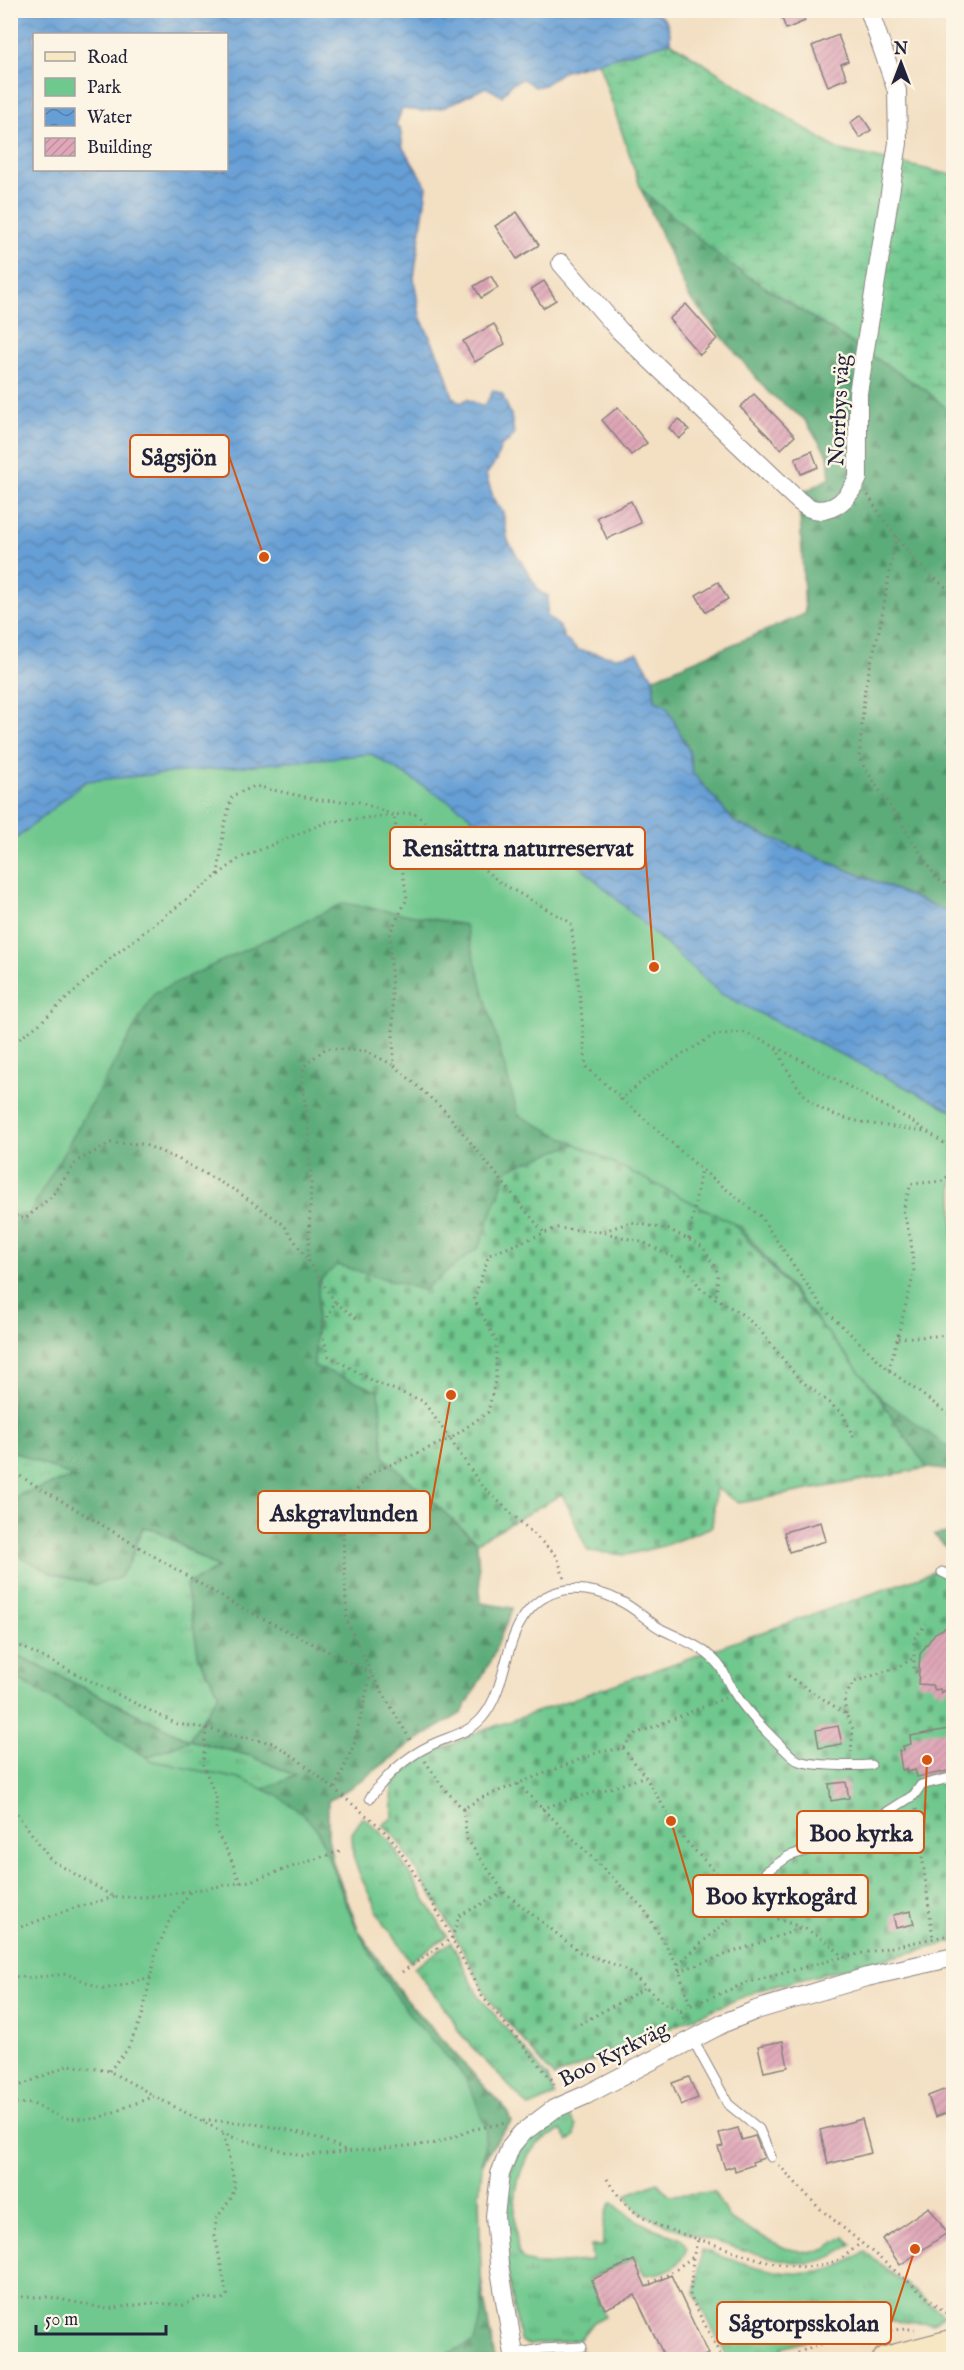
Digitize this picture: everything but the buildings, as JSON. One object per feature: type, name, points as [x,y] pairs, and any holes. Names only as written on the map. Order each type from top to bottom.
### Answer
[{"type":"main road","points":[[885,2360],[953,2335]]},
{"type":"street","name":"Norrbys väg","points":[[561,263],[627,338],[802,503],[814,509],[830,508],[843,502],[853,491],[858,478],[858,393],[898,143],[897,91],[869,10]]},
{"type":"street","name":"Boo Kyrkväg","points":[[514,2357],[499,2264],[495,2216],[500,2174],[511,2146],[521,2134],[554,2109],[724,2023],[756,2010],[867,1977],[954,1957]]},
{"type":"lane","points":[[942,1572],[954,1578]]},
{"type":"lane","points":[[370,1798],[394,1768],[418,1752],[467,1731],[482,1718],[495,1694],[515,1629],[533,1606],[550,1594],[567,1589],[589,1590],[621,1601],[662,1629],[697,1646],[721,1668],[735,1694],[762,1729],[798,1761],[853,1766],[871,1765]]},
{"type":"lane","points":[[766,1872],[789,1856],[846,1838],[914,1795],[921,1785],[954,1777]]},
{"type":"lane","points":[[693,2040],[728,2104],[759,2129],[771,2157]]},
{"type":"lane","points":[[514,2357],[541,2349],[582,2347]]},
{"type":"path","points":[[858,478],[883,519],[916,562],[954,594]]},
{"type":"path","points":[[896,536],[880,626],[865,687],[859,759],[938,880],[954,887]]},
{"type":"path","points":[[218,875],[224,827],[232,796],[255,786],[319,800],[359,802],[394,815]]},
{"type":"path","points":[[10,1046],[39,1024],[112,957],[240,858],[327,822],[414,813],[501,883],[571,923],[586,1067],[701,1170],[760,1216],[824,1308],[889,1370],[954,1418]]},
{"type":"path","points":[[394,815],[407,899],[390,933],[394,1065]]},
{"type":"path","points":[[621,1100],[650,1075],[714,1035],[743,1032],[775,1046],[926,1131],[947,1145],[954,1156]]},
{"type":"path","points":[[775,1046],[796,1085],[819,1108],[847,1118],[926,1131]]},
{"type":"path","points":[[308,1261],[310,1183],[308,1122],[302,1084],[304,1066],[326,1048],[365,1051],[394,1065],[445,1111],[544,1233]]},
{"type":"path","points":[[10,1214],[25,1219],[52,1196],[77,1161],[111,1143],[143,1144],[178,1159],[238,1192],[284,1225],[335,1302],[356,1318]]},
{"type":"path","points":[[947,1145],[954,1146]]},
{"type":"path","points":[[688,1239],[701,1170]]},
{"type":"path","points":[[889,1370],[914,1273],[911,1241],[903,1210],[911,1184],[943,1181],[954,1170]]},
{"type":"path","points":[[602,1232],[631,1222],[670,1230],[703,1246],[718,1273],[716,1300]]},
{"type":"path","points":[[693,2040],[680,2010],[663,2003],[621,1967],[580,1952],[504,1892],[467,1839],[463,1809],[442,1786],[418,1752],[371,1673],[347,1622],[343,1537],[347,1501],[371,1473],[450,1439],[488,1412],[496,1377],[496,1341],[474,1299],[489,1255],[557,1228],[602,1232],[645,1243],[674,1258],[689,1272],[701,1289],[743,1315],[758,1328],[799,1379],[843,1414],[854,1438]]},
{"type":"path","points":[[335,1302],[321,1332],[328,1356],[377,1383],[423,1401],[481,1485],[557,1556],[567,1589]]},
{"type":"path","points":[[898,1338],[954,1335]]},
{"type":"path","points":[[10,1470],[234,1604],[371,1673]]},
{"type":"path","points":[[917,1672],[914,1671],[914,1639],[926,1624]]},
{"type":"path","points":[[10,1641],[177,1724],[273,1743],[335,1789],[391,1838],[427,1894],[482,1996],[553,2081],[560,2099]]},
{"type":"path","points":[[850,1757],[853,1729],[846,1714],[844,1699],[854,1682],[898,1667],[914,1658]]},
{"type":"path","points":[[335,1789],[354,1745],[371,1673]]},
{"type":"path","points":[[788,1676],[846,1714]]},
{"type":"path","points":[[463,1809],[482,1798],[599,1752],[623,1748],[633,1736],[735,1694]]},
{"type":"path","points":[[206,1728],[203,1765],[216,1797],[216,1831],[230,1856],[240,1883]]},
{"type":"path","points":[[623,1748],[645,1776],[681,1836],[746,1904],[771,1917],[804,1928],[826,1941],[844,1956]]},
{"type":"path","points":[[542,1809],[576,1797],[613,1789],[645,1776]]},
{"type":"path","points":[[518,1784],[644,1909],[677,1964],[690,2005]]},
{"type":"path","points":[[914,1795],[933,1938]]},
{"type":"path","points":[[10,1804],[51,1860],[114,1897]]},
{"type":"path","points":[[10,1931],[68,1910],[114,1897],[146,1897],[240,1883],[343,1850]]},
{"type":"path","points":[[109,2071],[127,2050],[142,2017],[156,1952],[170,1919],[191,1891]]},
{"type":"path","points":[[402,1972],[452,1938],[459,1916],[504,1892]]},
{"type":"path","points":[[677,1964],[746,1904]]},
{"type":"path","points":[[679,1971],[804,1928]]},
{"type":"path","points":[[680,2010],[746,1983],[844,1956],[954,1934]]},
{"type":"path","points":[[10,1976],[27,1978],[67,1974],[103,1989],[151,1977]]},
{"type":"path","points":[[580,2024],[647,1987]]},
{"type":"path","points":[[10,2090],[69,2065],[109,2071],[223,2132],[264,2147],[301,2156],[438,2143],[474,2129],[507,2123],[515,2118]]},
{"type":"path","points":[[10,2103],[33,2104],[62,2118],[96,2118],[154,2096]]},
{"type":"path","points":[[201,2120],[249,2123],[292,2130],[323,2139],[350,2152]]},
{"type":"path","points":[[10,2297],[50,2297],[106,2309],[151,2303],[183,2305],[202,2297],[221,2300],[227,2295],[215,2236],[216,2219],[231,2197],[235,2185],[223,2132]]},
{"type":"path","points":[[771,2157],[818,2207],[946,2313],[953,2335]]},
{"type":"path","points":[[607,2179],[617,2196],[634,2213],[657,2226],[786,2266],[812,2267],[839,2260],[861,2243]]},
{"type":"path","points":[[698,2239],[693,2257],[690,2296],[723,2360]]},
{"type":"path","points":[[650,2283],[667,2275],[693,2257]]},
{"type":"path","points":[[788,2360],[803,2349],[880,2330],[917,2329]]},
{"type":"green space","points":[[670,42],[837,149],[953,175],[953,414],[927,391],[729,264],[641,189],[598,61]]},
{"type":"green space","points":[[641,189],[729,264],[927,391],[953,414],[953,914],[735,823],[692,772],[689,751],[655,702],[653,678],[805,614],[799,495],[830,478],[828,455],[804,419],[769,393],[689,297]]},
{"type":"green space","points":[[11,561],[953,1028],[953,1451],[881,1398],[741,1227],[518,1115],[465,925],[344,903],[154,993],[29,1214],[11,1216]]},
{"type":"green space","points":[[86,781],[953,1111],[953,1471],[927,1468],[859,1369],[712,1199],[509,1169],[479,1247],[423,1290],[337,1265],[314,1365],[379,1391],[384,1457],[477,1542],[481,1603],[513,1608],[490,1662],[462,1713],[417,1740],[356,1784],[328,1801],[328,1837],[333,1863],[359,1931],[404,1998],[507,2111],[511,2122],[495,2142],[479,2170],[476,2238],[495,2359],[11,2359],[11,1890],[296,1776],[251,1756],[190,1740],[11,1811],[11,1652],[189,1740],[219,1693],[199,1658],[186,1585],[218,1568],[158,1531],[143,1527],[129,1563],[119,1578],[95,1585],[51,1573],[18,1555],[11,1540],[11,1507],[19,1495],[73,1477],[11,1450],[10,843]]},
{"type":"green space","points":[[586,1140],[712,1199],[859,1369],[927,1468],[739,1503],[716,1488],[712,1527],[663,1546],[626,1555],[588,1551],[562,1494],[477,1542],[384,1457],[379,1391],[314,1366],[319,1281],[337,1265],[423,1290],[479,1247],[508,1169]]},
{"type":"green space","points":[[11,1450],[74,1477],[20,1495],[11,1507]]},
{"type":"green space","points":[[143,1527],[158,1531],[219,1569],[199,1658],[219,1693],[190,1740],[251,1756],[297,1776],[11,1890],[11,1811],[189,1740],[11,1652],[10,1540],[18,1555],[129,1563]]},
{"type":"green space","points":[[954,1532],[953,1565],[948,1549],[934,1535]]},
{"type":"green space","points":[[953,1565],[953,1942],[759,1990],[554,2077],[490,2001],[440,1908],[395,1837],[383,1825],[393,1817],[392,1785],[420,1761],[476,1733]]},
{"type":"green space","points":[[10,1674],[153,1761],[243,1780],[276,1795],[303,1814],[318,1831],[352,1918],[378,1969],[411,2017],[464,2076],[486,2129],[479,2195],[482,2313],[475,2342],[431,2360],[11,2359]]},
{"type":"green space","points":[[363,1817],[389,1840],[447,1936],[410,1962],[392,1932],[384,1925],[353,1856],[352,1833]]},
{"type":"green space","points":[[451,1942],[479,1996],[548,2078],[555,2096],[529,2107],[459,2032],[451,2016],[414,1968]]},
{"type":"green space","points":[[567,2114],[576,2126],[575,2137],[568,2141],[561,2130],[543,2140],[530,2153],[520,2174],[515,2219],[517,2246],[521,2257],[530,2263],[537,2264],[592,2260],[591,2246],[603,2246],[604,2223],[612,2202],[636,2220],[682,2239],[687,2248],[676,2265],[659,2273],[645,2275],[635,2258],[589,2279],[605,2316],[593,2322],[579,2340],[528,2345],[520,2341],[509,2280],[504,2212],[508,2180],[518,2152],[538,2129]]},
{"type":"green space","points":[[657,2182],[670,2195],[714,2192],[730,2220],[785,2248],[809,2253],[827,2248],[845,2236],[852,2244],[830,2257],[806,2263],[771,2257],[719,2243],[650,2217],[636,2208],[626,2195]]},
{"type":"green space","points":[[702,2250],[753,2266],[788,2273],[823,2271],[840,2266],[865,2252],[944,2315],[932,2324],[879,2320],[783,2348],[781,2357],[778,2359],[728,2359],[695,2294]]},
{"type":"green space","points":[[577,2349],[582,2351],[587,2359],[530,2360]]},
{"type":"water","points":[[11,11],[641,11],[655,13],[663,18],[669,29],[670,42],[562,72],[544,85],[535,87],[523,79],[511,84],[502,96],[486,87],[445,107],[423,111],[402,109],[396,125],[400,128],[403,148],[427,187],[414,278],[420,316],[443,365],[453,397],[461,403],[467,399],[481,406],[486,404],[493,390],[502,394],[511,415],[514,433],[510,440],[501,446],[496,461],[486,475],[494,500],[503,512],[508,541],[540,592],[548,596],[547,616],[559,626],[565,639],[578,650],[616,657],[638,653],[653,678],[655,701],[666,705],[689,751],[692,772],[735,823],[953,914],[953,1111],[721,994],[558,846],[511,855],[463,810],[371,754],[86,781],[11,843]]},
{"type":"place","name":"Sågsjön","points":[[264,557]]},
{"type":"place","name":"Rensättra naturreservat","points":[[654,967]]},
{"type":"place","name":"Askgravlunden","points":[[451,1395]]},
{"type":"place","name":"Boo kyrka","points":[[927,1760]]},
{"type":"place","name":"Boo kyrkogård","points":[[671,1821]]},
{"type":"place","name":"Sågtorpsskolan","points":[[915,2249]]}]
